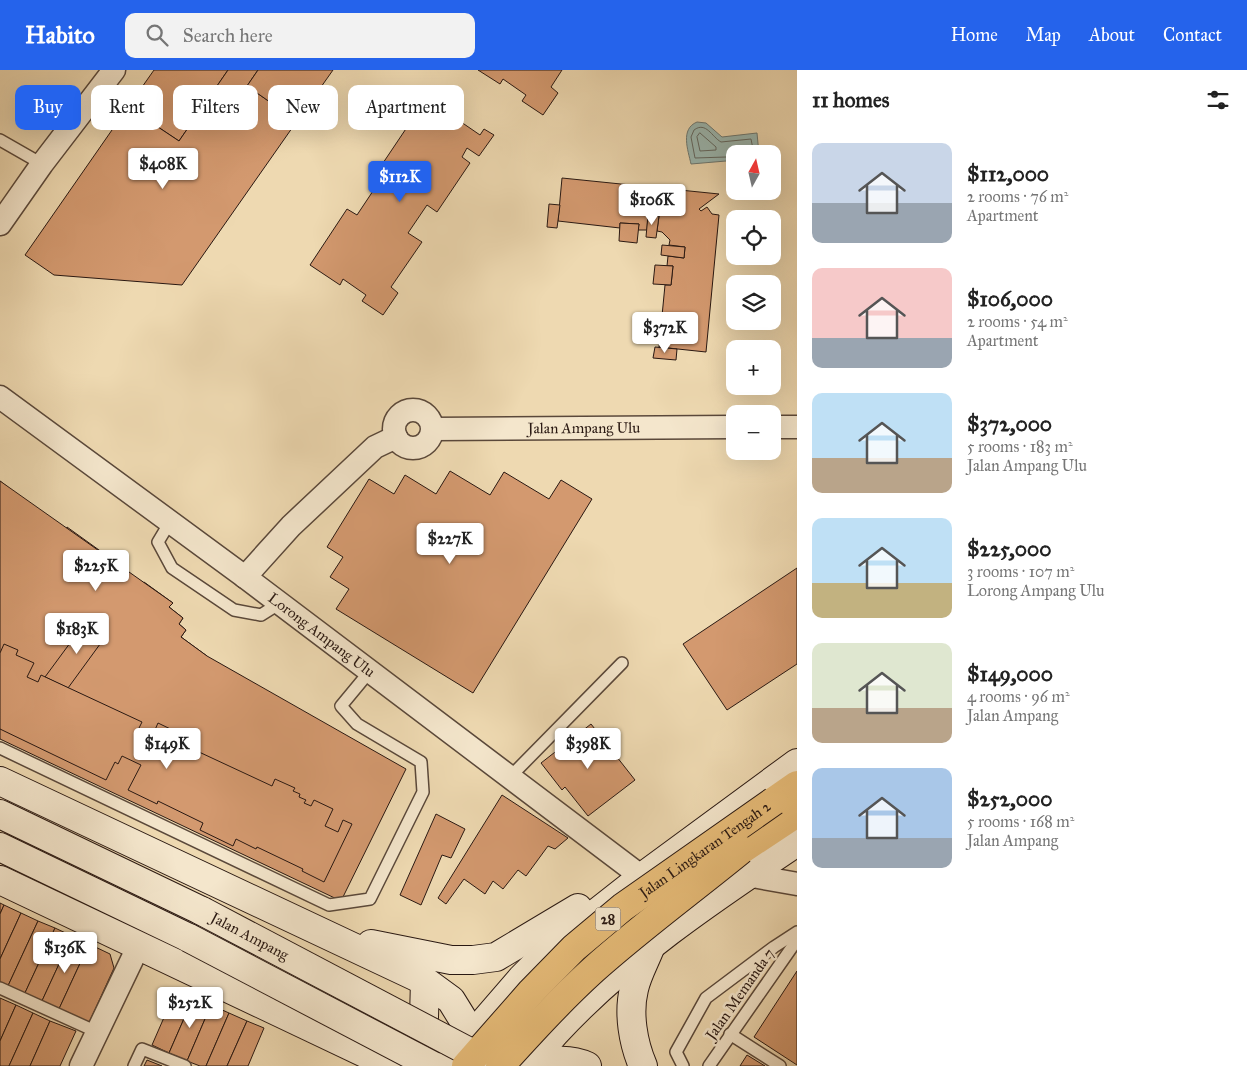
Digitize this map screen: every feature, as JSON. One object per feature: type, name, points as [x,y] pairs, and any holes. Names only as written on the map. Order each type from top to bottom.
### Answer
[{"type":"highway","name":"Jalan Lingkaran Tengah 2","points":[[487,1066],[531,992],[574,948],[624,906],[797,785]]},
{"type":"highway","name":"Jalan Lingkaran Tengah 2","points":[[487,1066],[528,1035],[592,971],[634,935],[741,850],[797,813]]},
{"type":"main road","points":[[446,1066],[522,978],[553,947],[637,880],[797,763]]},
{"type":"main road","points":[[0,781],[425,981],[451,1000],[464,1020],[470,1039],[487,1066]]},
{"type":"main road","name":"Jalan Ampang","points":[[0,814],[202,911],[487,1066]]},
{"type":"main road","points":[[529,1066],[554,1034],[588,999],[652,944],[797,842]]},
{"type":"main road","name":"Jalan Ampang","points":[[0,847],[189,938],[433,1066]]},
{"type":"main road","points":[[0,880],[139,945],[371,1059],[401,1052],[416,1035],[424,1017],[425,981]]},
{"type":"main road","points":[[331,936],[451,960],[496,957],[596,896],[637,880]]},
{"type":"main road","points":[[643,1066],[637,1052],[631,1017],[634,989],[652,944]]},
{"type":"main road","points":[[553,947],[545,961],[543,972],[548,984],[556,993],[568,997],[588,999]]},
{"type":"main road","points":[[487,1066],[490,1032],[500,1004]]},
{"type":"main road","points":[[487,1066],[513,1058],[554,1034]]},
{"type":"main road","points":[[529,1066],[554,1061],[567,1061],[587,1066]]},
{"type":"street","points":[[0,224],[42,164],[114,70]]},
{"type":"street","name":"Lorong Ampang Ulu","points":[[0,397],[280,603],[510,777],[637,880]]},
{"type":"street","name":"Jalan Ampang Ulu","points":[[245,577],[291,526],[375,447],[396,437],[394,424],[397,418],[407,411],[419,410],[424,413],[429,417],[433,429],[726,427]]},
{"type":"street","points":[[781,427],[797,427]]},
{"type":"street","points":[[748,875],[797,884]]},
{"type":"street","points":[[81,1066],[139,945]]},
{"type":"lane","points":[[0,140],[42,164]]},
{"type":"lane","points":[[170,522],[158,542],[172,568],[234,610],[261,615],[280,603]]},
{"type":"lane","points":[[510,777],[622,664]]},
{"type":"lane","points":[[0,748],[329,905],[370,899],[423,792],[421,762],[357,724],[341,706],[370,671]]},
{"type":"lane","name":"Jalan Memanda 7","points":[[683,1066],[676,1052],[706,998],[797,932]]},
{"type":"lane","name":"Jalan Memanda 7","points":[[709,1066],[797,940]]},
{"type":"lane","points":[[0,988],[97,1032]]},
{"type":"lane","points":[[730,1034],[780,1066]]},
{"type":"lane","points":[[134,1066],[142,1049],[185,1066]]},
{"type":"water","points":[[697,122],[706,123],[722,137],[757,133],[758,145],[726,145],[726,161],[691,164],[686,140],[688,130]]},
{"type":"building","points":[[154,70],[228,70],[218,85],[173,85],[173,130],[187,130],[179,141],[162,130],[163,85],[143,85]]},
{"type":"building","points":[[228,70],[258,70],[248,85],[218,85]]},
{"type":"building","points":[[258,70],[333,70],[322,85],[268,85],[268,101],[258,94],[258,85],[248,85]]},
{"type":"building","points":[[478,70],[562,70],[551,87],[558,93],[543,115],[522,101],[526,95],[503,79],[500,84]]},
{"type":"building","points":[[258,94],[268,101],[268,130],[291,130],[182,285],[54,275],[25,255],[112,130],[162,130],[179,141],[187,130],[258,130]]},
{"type":"building","points":[[464,124],[480,135],[484,129],[494,135],[479,156],[467,148],[462,157],[470,163],[437,212],[427,205],[408,233],[422,242],[391,287],[398,293],[383,315],[362,301],[366,295],[343,279],[340,285],[310,265],[347,209],[357,215],[389,167],[383,163],[405,130],[464,130]]},
{"type":"building","points":[[562,178],[719,194],[699,209],[701,211],[707,207],[712,214],[719,215],[706,352],[659,347],[665,285],[671,285],[673,266],[667,266],[668,256],[684,258],[685,247],[669,245],[670,240],[662,232],[657,231],[659,216],[648,215],[647,230],[638,230],[639,224],[620,223],[620,228],[558,221]]},
{"type":"building","points":[[549,204],[560,205],[557,228],[547,227]]},
{"type":"building","points":[[648,215],[659,216],[656,238],[646,237]]},
{"type":"building","points":[[620,223],[639,224],[637,243],[619,241]]},
{"type":"building","points":[[662,245],[685,247],[684,258],[661,255]]},
{"type":"building","points":[[655,265],[673,266],[671,285],[653,284]]},
{"type":"building","points":[[655,347],[677,349],[676,360],[653,358]]},
{"type":"building","points":[[450,471],[490,495],[504,472],[549,499],[561,480],[592,499],[473,693],[336,609],[349,589],[330,577],[343,557],[327,547],[369,479],[394,494],[405,475],[436,494]]},
{"type":"building","points":[[0,481],[9,488],[6,492],[37,515],[39,511],[65,530],[67,527],[124,568],[120,573],[140,587],[144,582],[173,603],[169,607],[183,618],[179,624],[186,630],[181,637],[207,656],[193,675],[186,671],[173,689],[156,676],[151,684],[136,673],[141,667],[103,640],[107,635],[87,620],[82,626],[22,582],[24,578],[0,561]]},
{"type":"building","points":[[0,481],[173,603],[169,607],[183,618],[179,624],[186,630],[181,637],[207,656],[406,769],[341,901],[0,739]]},
{"type":"building","points":[[797,568],[797,664],[727,710],[683,644]]},
{"type":"building","points":[[87,620],[107,635],[68,688],[45,677]]},
{"type":"building","points":[[4,644],[18,650],[16,655],[34,663],[27,677],[38,682],[41,675],[142,722],[136,734],[150,741],[158,723],[187,737],[184,745],[272,786],[275,779],[295,788],[293,791],[300,794],[299,797],[306,800],[304,803],[311,806],[314,800],[333,809],[325,826],[338,832],[343,820],[352,824],[324,882],[302,871],[303,869],[257,847],[256,849],[236,839],[233,846],[200,830],[203,823],[158,801],[157,804],[128,790],[141,765],[122,756],[118,764],[115,762],[106,780],[0,729],[0,653]]},
{"type":"building","points":[[591,724],[635,780],[588,816],[565,787],[562,790],[541,763]]},
{"type":"building","points":[[502,795],[568,838],[555,849],[548,846],[526,876],[518,870],[503,889],[493,881],[485,894],[464,879],[446,904],[438,898]]},
{"type":"building","points":[[436,814],[465,829],[451,858],[442,855],[421,905],[400,895]]},
{"type":"building","points":[[0,903],[4,905],[0,914]]},
{"type":"building","points":[[4,905],[21,913],[0,959],[0,914]]},
{"type":"building","points":[[21,913],[38,921],[7,988],[0,985],[0,959]]},
{"type":"building","points":[[38,921],[55,928],[24,995],[7,988]]},
{"type":"building","points":[[55,928],[72,936],[41,1003],[24,995]]},
{"type":"building","points":[[72,936],[89,944],[58,1011],[41,1003]]},
{"type":"building","points":[[89,944],[110,954],[114,968],[88,1025],[58,1011]]},
{"type":"building","points":[[797,971],[797,1065],[754,1037]]},
{"type":"building","points":[[176,990],[193,998],[169,1053],[152,1045]]},
{"type":"building","points":[[0,998],[16,1005],[0,1041]]},
{"type":"building","points":[[193,998],[211,1005],[187,1061],[169,1053]]},
{"type":"building","points":[[16,1005],[33,1013],[9,1066],[0,1066],[0,1041]]},
{"type":"building","points":[[211,1005],[229,1013],[206,1066],[200,1066],[187,1061]]},
{"type":"building","points":[[33,1013],[50,1021],[30,1066],[9,1066]]},
{"type":"building","points":[[229,1013],[247,1021],[227,1066],[206,1066]]},
{"type":"building","points":[[50,1021],[76,1031],[60,1066],[30,1066]]},
{"type":"building","points":[[247,1021],[264,1028],[248,1066],[227,1066]]},
{"type":"building","points":[[747,1055],[765,1066],[740,1066]]},
{"type":"building","points":[[147,1060],[162,1066],[144,1066]]}]
